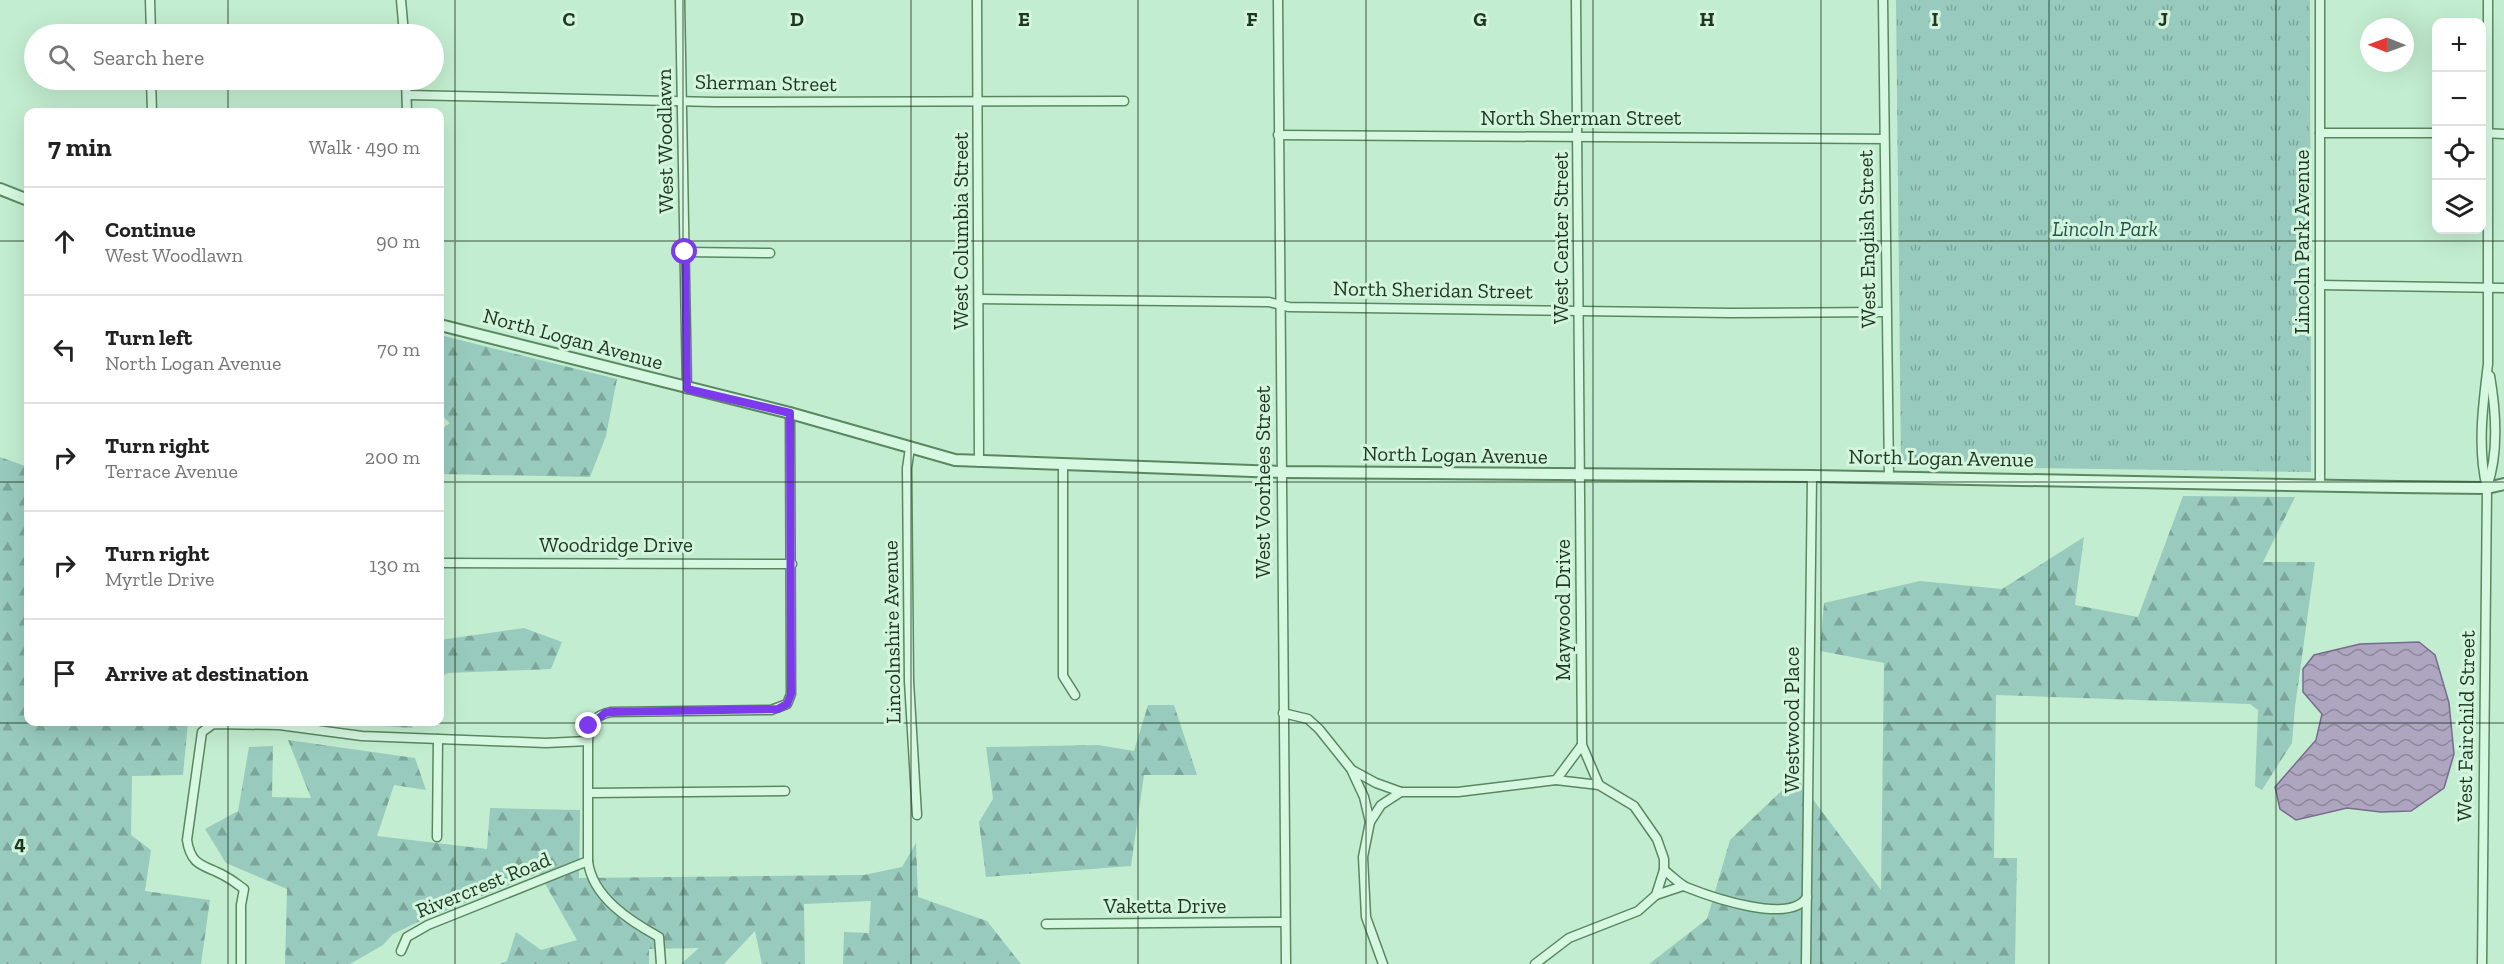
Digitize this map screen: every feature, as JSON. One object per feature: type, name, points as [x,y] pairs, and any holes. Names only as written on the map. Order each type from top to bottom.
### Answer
[{"type":"street","points":[[150,0],[151,24]]},
{"type":"street","points":[[401,0],[403,24]]},
{"type":"street","name":"West Woodlawn","points":[[680,0],[687,389]]},
{"type":"street","name":"West Columbia Street","points":[[978,0],[979,462]]},
{"type":"street","name":"West Voorhees Street","points":[[1278,0],[1282,713],[1286,964]]},
{"type":"street","name":"West Center Street","points":[[1576,0],[1581,476]]},
{"type":"street","name":"West English Street","points":[[1883,0],[1889,477]]},
{"type":"street","name":"Lincoln Park Avenue","points":[[2320,0],[2320,485]]},
{"type":"street","name":"West Fairchild Street","points":[[2485,126],[2488,0]]},
{"type":"street","points":[[151,90],[152,108]]},
{"type":"street","points":[[407,90],[407,108]]},
{"type":"street","name":"Sherman Street","points":[[407,95],[853,103],[978,99],[1124,101]]},
{"type":"street","points":[[2320,133],[2432,134]]},
{"type":"street","points":[[2486,134],[2504,134]]},
{"type":"street","name":"North Sherman Street","points":[[1278,135],[1884,139]]},
{"type":"street","name":"West Fairchild Street","points":[[2482,964],[2487,488],[2483,459],[2489,288],[2486,172]]},
{"type":"street","points":[[0,189],[24,198]]},
{"type":"street","points":[[685,252],[770,253]]},
{"type":"street","points":[[2320,285],[2504,288]]},
{"type":"street","name":"North Sheridan Street","points":[[979,299],[1579,310],[1886,312]]},
{"type":"street","name":"North Logan Avenue","points":[[444,326],[687,389],[790,413],[955,460],[979,462],[1281,472],[1889,477],[2487,488],[2504,484]]},
{"type":"street","points":[[661,964],[660,937],[637,925],[599,891],[590,878],[588,861],[589,726],[593,721],[611,712],[771,710],[783,707],[791,694],[790,413]]},
{"type":"street","name":"Lincolnshire Avenue","points":[[910,448],[907,468],[909,681],[917,815]]},
{"type":"street","points":[[1062,465],[1063,676],[1075,695]]},
{"type":"street","name":"Maywood Drive","points":[[1581,476],[1582,745],[1599,785]]},
{"type":"street","name":"Westwood Place","points":[[1806,964],[1812,476]]},
{"type":"street","name":"North Logan Avenue","points":[[2487,488],[2504,493]]},
{"type":"street","name":"Woodridge Drive","points":[[444,563],[792,564]]},
{"type":"street","points":[[1282,713],[1308,719],[1351,769],[1364,797],[1370,822]]},
{"type":"street","points":[[210,726],[202,732],[189,848],[194,858],[206,869],[222,874],[244,889],[241,905],[241,964]]},
{"type":"street","points":[[287,726],[362,736],[546,743],[588,741]]},
{"type":"street","points":[[437,837],[438,739]]},
{"type":"street","points":[[1556,780],[1582,745]]},
{"type":"street","points":[[1351,769],[1376,783],[1401,792],[1458,792],[1556,780],[1599,785],[1634,806],[1657,839],[1664,859],[1664,870],[1656,895]]},
{"type":"street","points":[[589,793],[785,791]]},
{"type":"street","points":[[1383,964],[1366,917],[1363,857],[1370,822],[1381,805],[1401,792]]},
{"type":"street","name":"Rivercrest Road","points":[[401,951],[407,937],[428,925],[588,861]]},
{"type":"street","points":[[1664,870],[1683,886],[1747,908],[1792,908],[1804,902],[1808,896]]},
{"type":"street","points":[[1535,964],[1569,938],[1638,911],[1656,895],[1683,886]]},
{"type":"street","name":"Vaketta Drive","points":[[1046,924],[1284,922]]},
{"type":"green space","name":"Lincoln Park","points":[[1896,0],[2310,0],[2311,472],[1901,466]]},
{"type":"green space","points":[[444,336],[617,379],[606,436],[590,477],[444,474],[444,427],[450,423],[444,418]]},
{"type":"green space","points":[[0,457],[24,466],[24,726],[188,726],[183,775],[132,776],[131,835],[151,850],[145,891],[210,900],[201,964],[0,964]]},
{"type":"green space","points":[[2183,496],[2295,497],[2263,562],[2315,562],[2292,743],[2262,790],[2255,786],[2258,710],[2250,704],[1996,695],[1994,858],[2017,858],[2015,964],[1649,964],[1707,919],[1730,840],[1796,777],[1881,890],[1884,663],[1820,651],[1824,603],[1920,581],[2002,589],[2084,537],[2075,605],[2138,617]]},
{"type":"green space","points":[[524,628],[562,642],[551,669],[444,675],[444,639]]},
{"type":"green space","points":[[1148,705],[1174,705],[1197,775],[1144,775],[1131,866],[986,877],[979,822],[993,799],[986,747],[1098,745],[1134,751]]},
{"type":"green space","points":[[381,726],[412,726],[413,728]]},
{"type":"green space","points":[[288,740],[415,758],[426,790],[394,785],[377,836],[487,849],[490,808],[580,810],[579,878],[864,875],[902,867],[916,843],[918,897],[987,921],[1021,964],[843,964],[844,932],[869,933],[871,901],[804,904],[805,964],[762,964],[755,931],[724,964],[681,964],[699,948],[649,949],[649,964],[500,964],[507,961],[516,932],[541,950],[577,940],[539,873],[393,934],[383,945],[350,964],[285,964],[287,889],[226,863],[205,829],[238,811],[249,747],[273,746],[272,797],[311,798]]},
{"type":"water","points":[[2419,642],[2435,655],[2449,703],[2454,754],[2444,788],[2411,811],[2381,812],[2347,808],[2296,820],[2280,809],[2275,787],[2316,740],[2322,714],[2303,692],[2303,669],[2314,655],[2360,644]]},
{"type":"route","points":[[589,726],[605,713],[611,712],[778,709],[787,704],[791,694],[790,413],[687,389],[685,252]]}]
